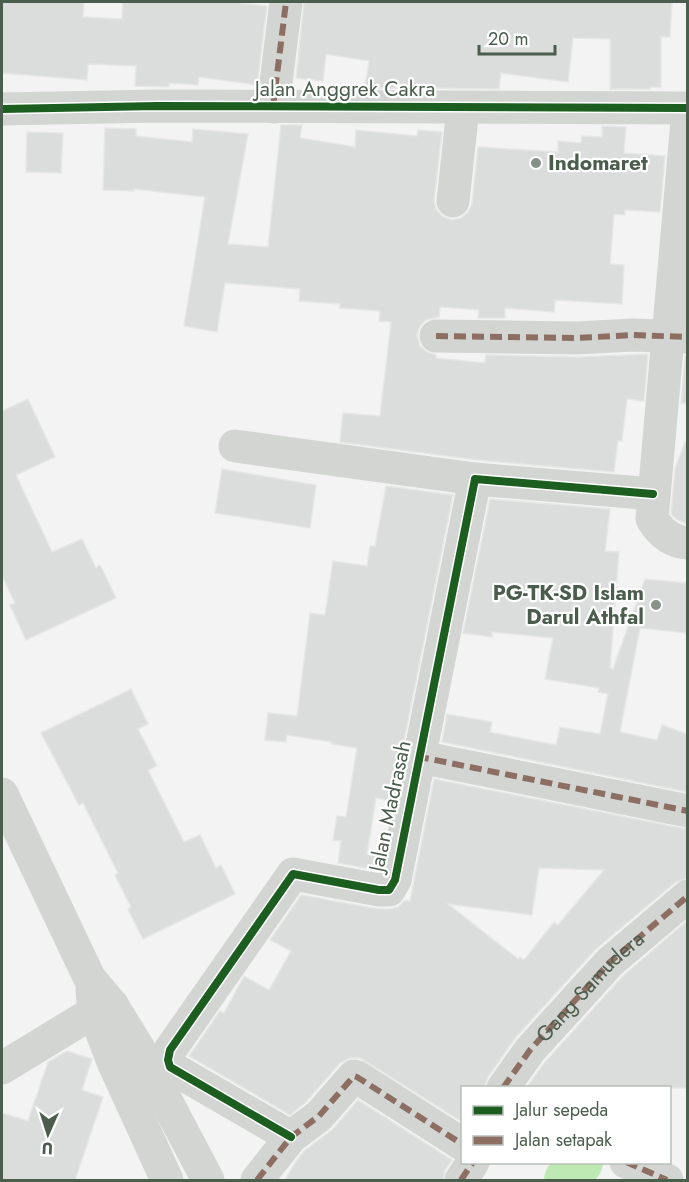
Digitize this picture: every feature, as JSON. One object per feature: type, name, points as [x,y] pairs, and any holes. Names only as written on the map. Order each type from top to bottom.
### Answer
[{"type":"street","points":[[273,107],[286,2]]},
{"type":"street","name":"Jalan Anggrek Cakra","points":[[2,109],[157,106],[687,109]]},
{"type":"street","points":[[453,201],[463,108]]},
{"type":"street","points":[[687,109],[678,337],[653,494],[652,519],[656,526],[675,542],[687,543]]},
{"type":"street","points":[[436,336],[678,337]]},
{"type":"street","points":[[235,446],[475,479],[653,494]]},
{"type":"street","name":"Jalan Madrasah","points":[[291,1137],[171,1067],[168,1060],[170,1050],[293,874],[379,890],[389,890],[395,879],[475,479]]},
{"type":"street","points":[[420,757],[687,811]]},
{"type":"street","points":[[2,794],[103,1008],[113,1062],[164,1178],[205,1174],[139,1049],[103,1008]]},
{"type":"street","name":"Gang Samudera","points":[[504,1086],[530,1050],[610,962],[687,896]]},
{"type":"street","points":[[2,1068],[103,1008]]},
{"type":"street","points":[[257,1180],[291,1137],[319,1116],[354,1076],[461,1143]]},
{"type":"street","points":[[462,1180],[472,1164]]},
{"type":"street","points":[[631,1164],[667,1180]]},
{"type":"building","points":[[2,2],[84,2],[83,17],[122,19],[123,2],[241,2],[267,6],[257,85],[199,77],[198,85],[169,83],[169,87],[135,86],[136,66],[88,64],[87,80],[2,73]]},
{"type":"building","points":[[304,2],[672,2],[670,37],[661,37],[661,87],[610,89],[610,39],[573,38],[568,82],[501,73],[499,89],[417,88],[398,85],[398,88],[365,87],[369,61],[326,54],[323,81],[296,78]]},
{"type":"building","points":[[281,125],[302,125],[300,138],[355,147],[356,130],[417,136],[418,130],[442,132],[434,200],[436,209],[442,216],[452,220],[461,218],[472,204],[478,147],[558,152],[558,141],[581,143],[582,136],[602,137],[602,126],[626,127],[624,153],[665,156],[660,212],[625,210],[625,215],[614,214],[610,264],[624,265],[622,304],[555,300],[554,312],[505,308],[505,318],[478,318],[479,310],[440,307],[439,317],[426,320],[420,326],[417,335],[420,346],[436,355],[436,358],[485,363],[486,355],[577,357],[648,354],[644,401],[627,399],[622,441],[618,441],[614,472],[477,460],[340,442],[343,413],[380,416],[391,322],[379,321],[380,311],[340,308],[340,304],[299,301],[300,289],[225,283],[217,332],[184,326],[205,197],[134,189],[134,191],[103,190],[105,128],[136,129],[136,136],[192,142],[193,129],[248,134],[228,244],[268,247]]},
{"type":"building","points":[[27,132],[63,133],[61,173],[26,172]]},
{"type":"building","points":[[685,356],[687,356],[687,404],[681,403]]},
{"type":"building","points":[[28,399],[55,457],[16,475],[52,552],[82,539],[96,568],[100,565],[116,598],[26,640],[10,605],[15,603],[2,576],[2,411]]},
{"type":"building","points":[[685,442],[687,442],[687,524],[671,514],[675,469]]},
{"type":"building","points":[[222,469],[316,485],[310,528],[215,513]]},
{"type":"building","points":[[386,486],[453,495],[392,801],[376,798],[367,854],[378,856],[376,870],[338,863],[341,841],[333,840],[337,816],[346,817],[357,748],[287,735],[286,742],[265,740],[268,713],[297,716],[310,613],[325,615],[333,561],[367,566],[370,546],[375,546]]},
{"type":"building","points":[[490,499],[610,509],[605,551],[619,552],[610,668],[613,669],[645,579],[687,583],[687,633],[640,628],[620,732],[657,740],[662,725],[687,734],[687,792],[442,742],[447,714],[492,722],[490,732],[556,745],[560,727],[600,734],[608,694],[598,692],[599,688],[545,679],[553,638],[492,632],[492,637],[463,633]]},
{"type":"building","points":[[131,689],[148,724],[138,729],[157,766],[148,770],[184,842],[200,835],[216,868],[221,865],[235,894],[143,939],[128,909],[131,907],[115,875],[118,873],[83,803],[79,805],[41,733]]},
{"type":"building","points":[[434,779],[687,829],[687,878],[676,882],[596,949],[516,1037],[488,1077],[485,1086],[461,1086],[461,1121],[360,1058],[350,1058],[340,1063],[306,1102],[290,1115],[189,1056],[220,1011],[224,1013],[244,976],[269,990],[291,951],[270,940],[301,895],[379,909],[398,907],[405,900],[410,901]],"holes":[[[539,868],[604,870],[558,925],[554,922],[524,960],[520,957],[518,959],[448,904],[532,915]]]},
{"type":"building","points":[[687,921],[687,1088],[527,1086],[545,1062],[623,976]]},
{"type":"building","points":[[67,1051],[92,1059],[82,1090],[103,1097],[75,1180],[2,1180],[2,1113],[28,1121],[48,1062]]},
{"type":"building","points":[[358,1100],[452,1160],[445,1170],[443,1180],[285,1180],[304,1151],[333,1129]]},
{"type":"waterway","points":[[567,1180],[579,1164]]},
{"type":"marked path","points":[[273,107],[286,2]]},
{"type":"marked path","points":[[436,336],[688,337]]},
{"type":"marked path","points":[[419,760],[420,757],[688,811]]},
{"type":"marked path","points":[[504,1086],[530,1050],[610,962],[688,896]]},
{"type":"marked path","points":[[257,1180],[291,1137],[319,1116],[354,1076],[461,1143]]},
{"type":"marked path","points":[[461,1180],[472,1164]]},
{"type":"marked path","points":[[631,1164],[667,1180]]},
{"type":"cycle path","points":[[2,109],[157,106],[688,108]]},
{"type":"cycle path","points":[[291,1137],[170,1067],[168,1060],[170,1050],[293,874],[379,890],[389,890],[395,880],[475,479],[653,494]]},
{"type":"place","name":"Indomaret","points":[[536,163]]},
{"type":"place","name":"PG-TK-SD Islam Darul Athfal","points":[[656,605]]}]
